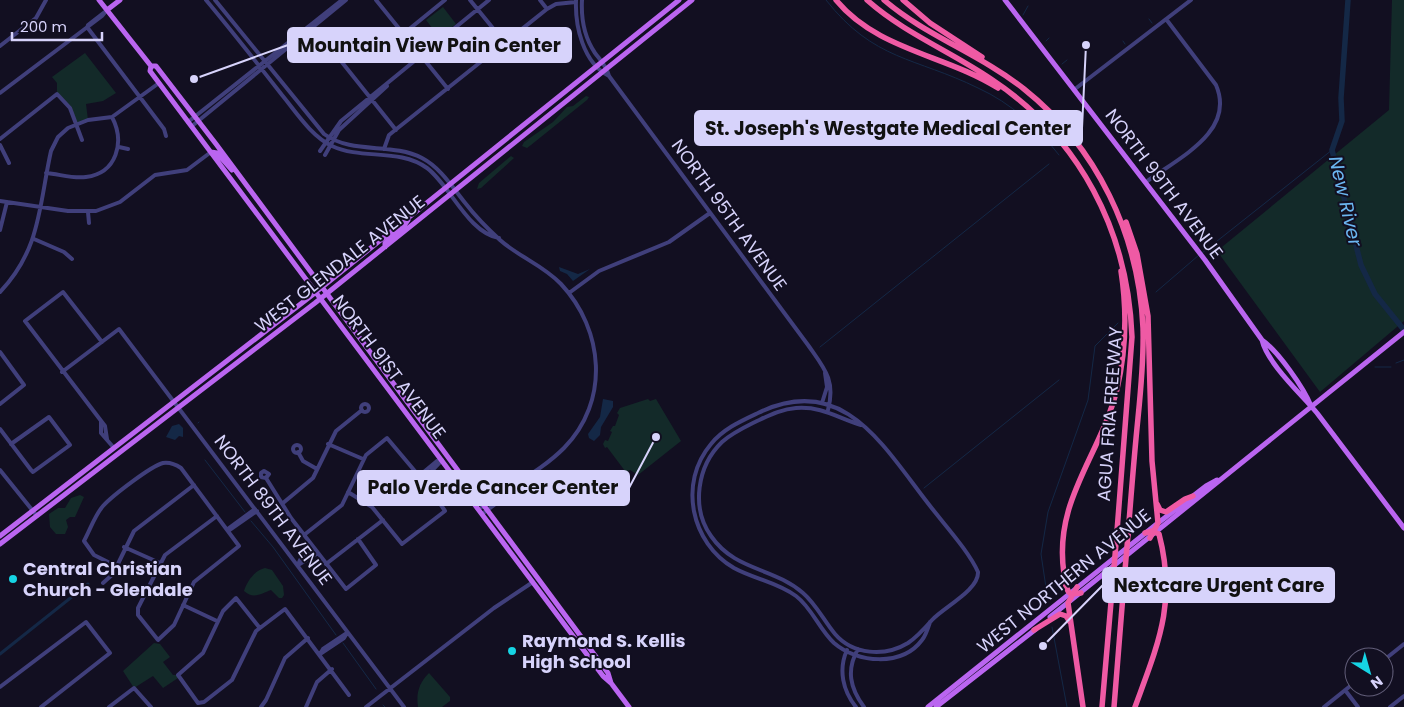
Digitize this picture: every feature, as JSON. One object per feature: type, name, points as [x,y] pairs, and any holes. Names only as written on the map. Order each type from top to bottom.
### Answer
[{"type":"highway","points":[[836,0],[858,22],[876,34],[960,67],[1027,107]]},
{"type":"highway","name":"AGUA FRIA FREEWAY","points":[[867,0],[898,25],[990,78],[1027,107],[1055,134],[1075,159],[1098,198],[1115,237],[1128,289],[1132,337],[1102,707]]},
{"type":"highway","name":"AGUA FRIA FREEWAY","points":[[884,0],[911,20],[999,71],[1038,100],[1057,119],[1099,175],[1114,203],[1129,242],[1137,272],[1142,313],[1142,370],[1114,707]]},
{"type":"highway","points":[[902,0],[925,19],[987,60],[999,71]]},
{"type":"highway","points":[[1099,175],[1109,187],[1127,224],[1144,286],[1150,341],[1152,461],[1158,523],[1156,532],[1167,580],[1166,611],[1161,633],[1136,707]]},
{"type":"highway","points":[[1070,594],[1066,588],[1062,558],[1064,523],[1075,490],[1108,418],[1122,360],[1125,302],[1115,237]]},
{"type":"highway","points":[[1156,502],[1160,510],[1166,512],[1193,496]]},
{"type":"highway","points":[[1145,533],[1156,532]]},
{"type":"highway","points":[[1150,538],[1156,532]]},
{"type":"highway","points":[[1077,587],[1070,594],[1068,603],[1083,707]]},
{"type":"highway","points":[[1070,594],[1081,593]]},
{"type":"highway","points":[[1034,630],[1062,614],[1068,618],[1072,627]]},
{"type":"main road","name":"NORTH 91ST AVENUE","points":[[99,0],[151,66],[156,66],[197,119],[458,471],[533,582],[585,648],[608,673],[611,683],[629,707]]},
{"type":"main road","points":[[106,10],[120,0]]},
{"type":"main road","name":"WEST GLENDALE AVENUE","points":[[0,536],[315,293],[679,0]]},
{"type":"main road","name":"WEST GLENDALE AVENUE","points":[[0,544],[327,294],[692,0]]},
{"type":"main road","name":"NORTH 99TH AVENUE","points":[[1005,0],[1196,248],[1262,340],[1268,344],[1308,397],[1311,406],[1404,528]]},
{"type":"main road","name":"NORTH 91ST AVENUE","points":[[151,66],[150,71],[315,293],[442,460],[556,604],[585,648]]},
{"type":"main road","points":[[211,152],[217,153],[238,175]]},
{"type":"main road","points":[[385,247],[384,244],[404,226],[410,217]]},
{"type":"main road","points":[[268,228],[272,228],[292,248]]},
{"type":"main road","points":[[251,352],[252,346],[268,329]]},
{"type":"main road","name":"WEST NORTHERN AVENUE","points":[[1077,587],[1193,496],[1219,479],[1404,332]]},
{"type":"main road","points":[[228,369],[228,366],[248,350],[247,346]]},
{"type":"main road","points":[[373,368],[378,364]]},
{"type":"main road","points":[[114,448],[118,454]]},
{"type":"main road","points":[[442,460],[445,459],[452,468],[458,471]]},
{"type":"main road","name":"WEST NORTHERN AVENUE","points":[[1156,532],[1212,488],[1219,479]]},
{"type":"main road","name":"WEST NORTHERN AVENUE","points":[[928,707],[990,665],[1150,538]]},
{"type":"main road","points":[[533,582],[556,604]]},
{"type":"main road","name":"WEST NORTHERN AVENUE","points":[[936,707],[1003,648],[1070,594]]},
{"type":"main road","points":[[990,665],[990,661],[1003,648]]},
{"type":"street","points":[[0,46],[36,18],[46,0]]},
{"type":"street","points":[[206,0],[311,130],[328,144],[349,153],[394,157],[413,161],[430,171],[455,191],[498,238],[548,272],[569,293],[586,321],[594,345],[597,375],[593,398],[586,418],[570,441],[558,453],[514,486],[510,493],[483,510]]},
{"type":"street","points":[[215,0],[316,125],[331,138],[349,145],[405,152],[424,159],[436,168],[448,186],[450,195],[477,225],[491,237],[498,238]]},
{"type":"street","points":[[190,124],[268,66],[342,0]]},
{"type":"street","points":[[197,119],[258,65],[346,0]]},
{"type":"street","points":[[376,0],[448,89]]},
{"type":"street","points":[[397,39],[445,0]]},
{"type":"street","points":[[470,0],[504,43]]},
{"type":"street","points":[[325,155],[338,124],[489,0]]},
{"type":"street","points":[[540,0],[547,9]]},
{"type":"street","name":"NORTH 95TH AVENUE","points":[[582,0],[582,17],[585,33],[607,69],[609,76],[825,371],[832,385],[828,410]]},
{"type":"street","points":[[1074,89],[1191,0]]},
{"type":"street","points":[[384,150],[386,139],[396,130],[547,9],[556,4],[576,1],[576,21],[579,35],[602,73],[609,76]]},
{"type":"street","points":[[0,93],[87,27],[106,10]]},
{"type":"street","points":[[1146,182],[1206,137],[1216,124],[1221,112],[1220,93],[1216,85],[1166,19]]},
{"type":"street","points":[[312,26],[396,130]]},
{"type":"street","points":[[87,27],[140,97],[166,136]]},
{"type":"street","points":[[0,292],[17,272],[34,239],[51,151],[58,138],[77,123],[112,117],[159,83]]},
{"type":"street","points":[[0,138],[57,94],[70,108],[82,140]]},
{"type":"street","points":[[46,173],[79,178],[98,174],[109,166],[119,147],[118,131],[112,117]]},
{"type":"street","points":[[320,151],[328,144]]},
{"type":"street","points":[[0,145],[10,163]]},
{"type":"street","points":[[119,147],[128,149]]},
{"type":"street","points":[[45,149],[51,151]]},
{"type":"street","points":[[0,201],[41,208],[88,212],[120,202],[155,175],[187,170],[211,152]]},
{"type":"street","points":[[0,230],[7,202]]},
{"type":"street","points":[[88,212],[89,222]]},
{"type":"street","points":[[569,293],[599,271],[669,242],[710,213]]},
{"type":"street","points":[[34,239],[64,252],[72,259]]},
{"type":"street","points":[[17,272],[21,275]]},
{"type":"street","points":[[62,372],[102,342],[63,292],[25,321],[62,372],[101,421],[107,439]]},
{"type":"street","name":"NORTH 89TH AVENUE","points":[[102,342],[119,329],[298,565],[389,690],[404,707]]},
{"type":"street","points":[[0,352],[2,358],[24,385],[0,404]]},
{"type":"street","points":[[821,409],[827,387],[825,371]]},
{"type":"street","points":[[861,425],[828,410],[799,407],[782,410],[737,431],[714,450],[701,479],[700,511],[706,528],[714,541],[737,561],[776,577],[803,593],[837,637],[850,647],[880,652],[896,649],[913,639],[930,622],[972,587],[977,581],[978,572],[886,448],[850,413],[822,403],[798,401],[780,404],[738,423],[712,442],[700,460],[692,494],[699,529],[708,544],[720,558],[732,566],[773,584],[800,600],[831,640],[846,652],[878,659],[903,653],[922,640],[930,622]]},
{"type":"street","points":[[283,503],[308,482],[336,431],[362,410]]},
{"type":"street","points":[[0,429],[34,472],[70,445],[49,417],[12,444]]},
{"type":"street","points":[[101,421],[100,433],[114,448]]},
{"type":"street","points":[[100,433],[106,432]]},
{"type":"street","points":[[304,535],[342,505],[363,459],[388,438],[446,511],[402,544],[372,507],[348,492]]},
{"type":"street","points":[[328,444],[363,459]]},
{"type":"street","points":[[298,452],[303,461],[317,468]]},
{"type":"street","points":[[421,478],[437,461],[442,460]]},
{"type":"street","points":[[116,566],[94,555],[84,541],[104,504],[155,466],[170,463],[181,468],[194,485],[217,516],[239,546],[198,578],[190,587],[174,625],[158,640],[136,612],[160,563],[172,549],[217,516]]},
{"type":"street","points":[[0,470],[37,516]]},
{"type":"street","points":[[266,478],[304,535],[346,589],[376,565],[358,539]]},
{"type":"street","points":[[103,584],[112,574],[124,547],[137,528],[194,485]]},
{"type":"street","points":[[228,531],[256,510]]},
{"type":"street","points":[[326,564],[383,520]]},
{"type":"street","points":[[124,547],[160,563]]},
{"type":"street","points":[[298,565],[300,560],[317,552]]},
{"type":"street","points":[[773,584],[776,577]]},
{"type":"street","points":[[366,707],[494,608],[533,582]]},
{"type":"street","points":[[259,627],[236,598],[226,605],[203,653],[178,675],[201,704],[232,680],[259,627],[285,609],[332,669],[349,695]]},
{"type":"street","points":[[183,605],[217,621]]},
{"type":"street","points":[[0,687],[86,622],[110,653],[41,707]]},
{"type":"street","points":[[320,654],[344,638],[347,633]]},
{"type":"street","points":[[261,707],[285,658],[308,638]]},
{"type":"street","points":[[1394,652],[1404,644]]},
{"type":"street","points":[[850,647],[846,652],[843,680],[846,693],[856,707]]},
{"type":"street","points":[[858,649],[851,666],[851,681],[854,692],[864,707]]},
{"type":"street","points":[[306,707],[317,682],[332,669]]},
{"type":"street","points":[[109,707],[134,688],[151,707]]},
{"type":"street","points":[[1324,707],[1344,691]]},
{"type":"street","points":[[1390,707],[1404,696]]},
{"type":"street","points":[[1350,697],[1358,707]]},
{"type":"green space","points":[[1392,0],[1404,0],[1404,321],[1320,392],[1217,251],[1389,110]]},
{"type":"green space","points":[[443,7],[456,24],[439,37],[426,20]]},
{"type":"green space","points":[[85,53],[116,93],[103,101],[86,104],[88,120],[77,123],[73,114],[57,94],[57,83],[52,77]]},
{"type":"green space","points":[[586,96],[589,97],[587,100],[531,145],[527,148],[522,146],[524,142],[553,122],[567,107],[573,106]]},
{"type":"green space","points":[[511,156],[514,158],[481,188],[477,189],[479,183]]},
{"type":"green space","points":[[648,399],[650,401],[656,399],[681,441],[638,475],[630,470],[624,474],[625,471],[603,444],[605,440],[608,441],[612,432],[610,431],[615,426],[619,415],[617,413],[620,408]]},
{"type":"green space","points":[[80,495],[84,497],[75,517],[70,517],[66,520],[68,527],[65,534],[56,534],[50,527],[49,514],[58,508],[65,508],[71,498]]},
{"type":"green space","points":[[265,568],[272,570],[283,586],[284,595],[282,598],[279,598],[271,590],[255,595],[244,591],[252,576]]},
{"type":"green space","points":[[154,643],[160,644],[170,657],[163,662],[173,675],[178,675],[178,678],[163,688],[153,676],[134,688],[123,671]]},
{"type":"green space","points":[[429,673],[450,697],[450,701],[442,707],[418,707],[417,697],[419,688]]},
{"type":"water","points":[[559,267],[578,274],[590,269],[573,281],[567,274],[560,271]]},
{"type":"water","points":[[603,399],[613,401],[613,407],[601,427],[600,435],[594,441],[589,438],[588,434],[600,417]]},
{"type":"water","points":[[179,424],[183,428],[183,437],[179,436],[175,440],[166,437],[172,426]]},
{"type":"waterway","points":[[826,0],[861,35],[879,46],[896,55],[978,88],[1012,108],[1032,125],[1059,155]]},
{"type":"waterway","name":"New River","points":[[1348,0],[1341,98],[1342,121],[1332,150],[1361,265],[1375,294],[1404,330]]},
{"type":"waterway","points":[[1023,15],[1028,6]]},
{"type":"waterway","points":[[1149,19],[1152,23]]},
{"type":"waterway","points":[[1046,41],[1049,38]]},
{"type":"waterway","points":[[1062,64],[1067,60]]},
{"type":"waterway","points":[[1202,253],[1332,150]]},
{"type":"waterway","points":[[820,347],[1049,164]]},
{"type":"waterway","points":[[1156,292],[1199,255]]},
{"type":"waterway","points":[[1048,601],[1041,554],[1048,512],[1088,400],[1095,346],[1118,323]]},
{"type":"waterway","points":[[1396,363],[1404,360]]},
{"type":"waterway","points":[[1375,367],[1391,367]]},
{"type":"waterway","points":[[924,488],[1059,380]]},
{"type":"waterway","points":[[205,460],[245,512]]},
{"type":"waterway","points":[[251,521],[273,547],[336,635]]},
{"type":"waterway","points":[[0,654],[88,584]]},
{"type":"waterway","points":[[1052,627],[1067,707]]},
{"type":"waterway","points":[[343,643],[376,689]]},
{"type":"place","name":"St. Joseph's Westgate Medical Center","points":[[1086,45]]},
{"type":"place","name":"Mountain View Pain Center","points":[[194,79]]},
{"type":"place","name":"Palo Verde Cancer Center","points":[[656,437]]},
{"type":"place","name":"Central Christian Church - Glendale","points":[[13,579]]},
{"type":"place","name":"Nextcare Urgent Care","points":[[1043,646]]},
{"type":"place","name":"Raymond S. Kellis High School","points":[[512,651]]}]
